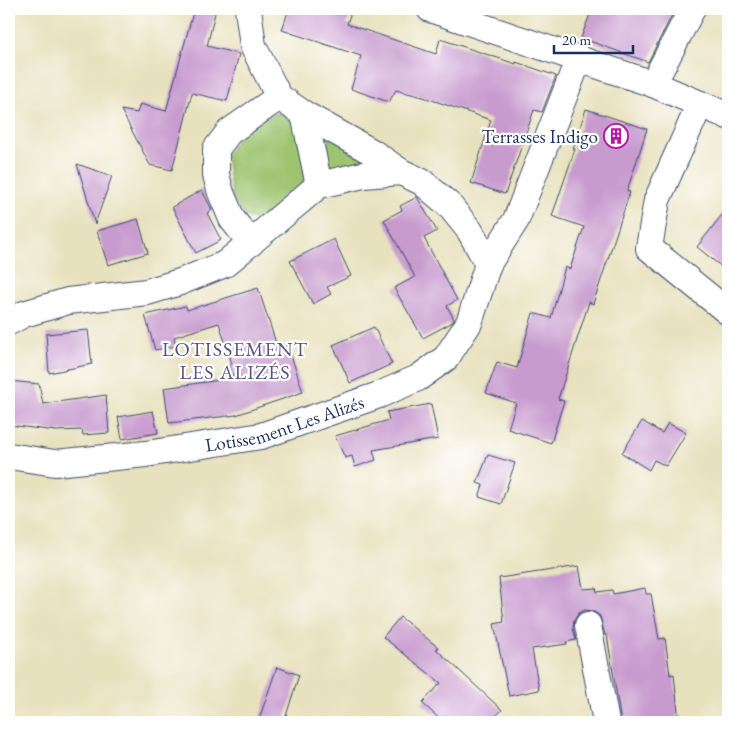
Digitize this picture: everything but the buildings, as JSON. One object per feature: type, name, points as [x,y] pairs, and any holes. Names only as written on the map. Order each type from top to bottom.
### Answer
[{"type":"street","points":[[248,9],[253,46],[279,97],[304,114],[372,152],[401,172],[422,182],[449,205],[470,230],[488,264]]},
{"type":"street","points":[[430,9],[653,84],[728,116]]},
{"type":"street","points":[[653,84],[692,9]]},
{"type":"street","name":"Lotissement Les Alizés","points":[[9,456],[55,463],[146,454],[261,436],[379,395],[418,378],[446,358],[469,323],[488,264],[516,220],[579,58]]},
{"type":"street","points":[[251,243],[232,219],[221,193],[216,175],[216,149],[229,132],[279,97]]},
{"type":"street","points":[[700,104],[657,200],[649,248],[728,312]]},
{"type":"street","points":[[304,114],[319,185]]},
{"type":"street","points":[[9,322],[24,314],[68,301],[147,292],[180,282],[225,264],[319,185],[364,175],[401,172]]},
{"type":"street","points":[[588,625],[606,722]]},
{"type":"green space","points":[[283,113],[295,121],[305,166],[304,180],[295,197],[259,220],[245,216],[233,201],[226,155],[242,132],[264,116]]},
{"type":"green space","points":[[322,131],[363,152],[364,164],[333,172],[322,165]]},
{"type":"place","name":"Terrasses Indigo","points":[[616,136]]},
{"type":"district","name":"LOTISSEMENT LES ALIZÉS","points":[[235,360]]}]
